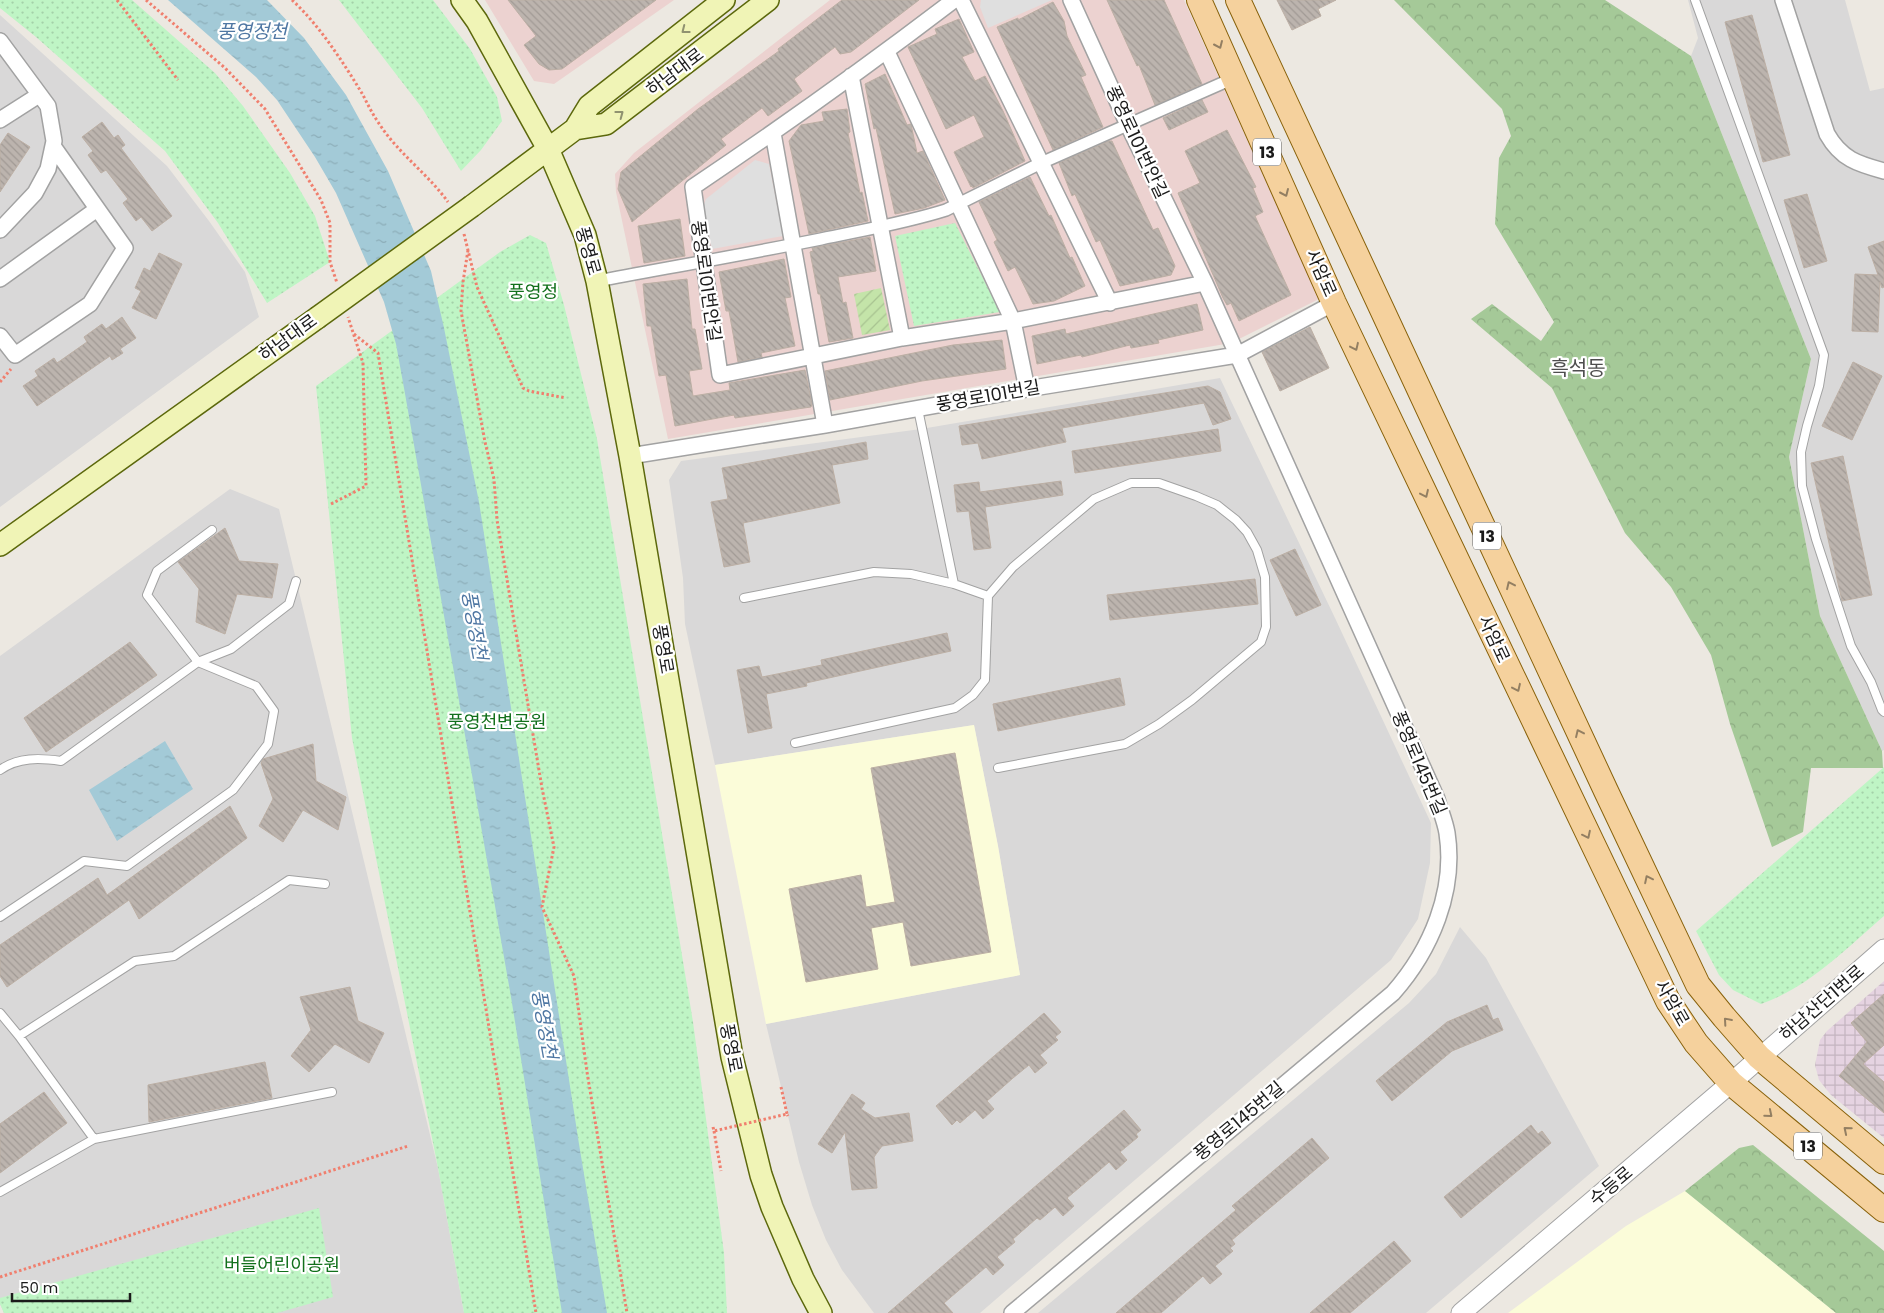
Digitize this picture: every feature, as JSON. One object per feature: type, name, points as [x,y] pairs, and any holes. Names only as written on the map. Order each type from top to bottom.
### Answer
[{"type":"main road","name":"풍영로","points":[[462,0],[477,21],[548,149],[585,235],[597,280],[630,456],[732,1057],[761,1175],[772,1207],[802,1279],[822,1313]]},
{"type":"main road","name":"하남대로","points":[[0,545],[472,206],[575,129],[590,106],[724,0]]},
{"type":"main road","name":"하남대로","points":[[575,129],[606,124],[768,0]]},
{"type":"main road","name":"사암로","points":[[1199,0],[1334,303],[1668,1001],[1696,1042],[1731,1083],[1884,1210]]},
{"type":"main road","name":"사암로","points":[[1238,0],[1698,985],[1759,1057],[1884,1162]]},
{"type":"street","name":"풍영로101번안길","points":[[954,0],[886,52],[773,133],[693,187],[702,262],[720,375],[902,338],[1012,321],[1205,284]]},
{"type":"street","points":[[961,0],[1110,303]]},
{"type":"street","name":"풍영로101번안길","points":[[1071,0],[1128,125],[1205,284],[1236,355]]},
{"type":"street","points":[[1783,0],[1827,134],[1832,144],[1839,152],[1854,162],[1884,171]]},
{"type":"street","points":[[0,41],[48,106],[54,141],[48,169],[35,193],[0,230]]},
{"type":"street","points":[[886,52],[1012,321],[1027,389]]},
{"type":"street","points":[[851,76],[902,338]]},
{"type":"street","points":[[597,280],[702,262],[924,217],[946,210],[1041,163],[1234,78]]},
{"type":"street","points":[[0,120],[39,94]]},
{"type":"street","points":[[773,133],[825,425]]},
{"type":"street","points":[[0,336],[15,355],[90,304],[125,248],[53,146]]},
{"type":"street","points":[[0,279],[97,209]]},
{"type":"street","name":"풍영로101번길","points":[[630,456],[1236,355],[1334,303]]},
{"type":"street","name":"풍영로145번길","points":[[1012,1313],[1393,993],[1413,969],[1424,951],[1442,906],[1448,851],[1447,832],[1437,799],[1236,355]]},
{"type":"street","name":"하남산단1번로","points":[[1759,1057],[1884,950]]},
{"type":"street","name":"수등로","points":[[1461,1313],[1759,1057]]},
{"type":"lane","points":[[1695,0],[1824,355],[1820,386],[1801,452],[1802,486],[1816,538],[1850,646],[1872,682],[1884,712]]},
{"type":"lane","points":[[918,408],[954,584]]},
{"type":"lane","points":[[795,742],[955,708],[973,695],[985,680],[988,596],[1013,567],[1094,499],[1131,483],[1159,483],[1217,505],[1248,532],[1257,550],[1265,577],[1266,627],[1261,642],[1200,694],[1159,724],[1125,744],[998,768]]},
{"type":"lane","points":[[0,917],[84,861],[127,866],[233,790],[268,744],[274,711],[256,686],[198,662],[147,595],[157,571],[212,530]]},
{"type":"lane","points":[[744,598],[874,572],[911,574],[954,584],[988,596]]},
{"type":"lane","points":[[0,770],[8,764],[35,758],[61,761],[198,662],[231,649],[289,604],[296,582]]},
{"type":"lane","points":[[19,1036],[135,961],[174,956],[289,880],[325,884]]},
{"type":"lane","points":[[0,1013],[94,1139]]},
{"type":"lane","points":[[0,1192],[94,1139],[332,1092]]},
{"type":"path","points":[[117,0],[178,80]]},
{"type":"path","points":[[146,0],[225,68],[265,109],[321,200],[330,223],[330,262],[339,289]]},
{"type":"path","points":[[292,0],[305,14],[348,72],[380,125],[414,166],[441,192],[451,207]]},
{"type":"path","points":[[464,231],[477,287],[523,388],[529,391],[566,398]]},
{"type":"path","points":[[468,250],[461,312],[485,442],[492,468],[496,493],[497,520],[542,788],[554,847],[542,907],[574,976],[627,1313]]},
{"type":"path","points":[[331,504],[366,486],[363,363],[348,316]]},
{"type":"path","points":[[354,334],[378,353],[536,1313]]},
{"type":"path","points":[[721,1171],[713,1129],[788,1115],[781,1087]]},
{"type":"path","points":[[0,1277],[408,1146]]},
{"type":"shaded area","points":[[485,0],[674,0],[554,84],[534,81]]},
{"type":"shaded area","points":[[830,0],[1184,0],[1319,299],[1231,343],[668,439],[616,192],[615,174],[634,153]]},
{"type":"shaded area","points":[[981,0],[1052,0],[988,28],[980,7]]},
{"type":"shaded area","points":[[1688,0],[1845,0],[1870,91],[1884,88],[1884,750],[1882,751],[1820,616],[1789,457],[1811,359],[1691,56],[1698,38]]},
{"type":"shaded area","points":[[0,15],[167,166],[245,272],[259,317],[0,507]]},
{"type":"shaded area","points":[[755,160],[769,164],[783,236],[712,249],[703,207],[706,199]]},
{"type":"shaded area","points":[[1220,378],[1431,823],[1430,863],[1418,919],[1391,960],[980,1313],[874,1313],[842,1270],[826,1240],[812,1205],[799,1162],[766,1024],[1020,975],[998,846],[974,725],[715,765],[685,624],[683,578],[669,480],[681,461],[921,429]]},
{"type":"shaded area","points":[[230,489],[279,509],[438,1168],[464,1313],[4,1313],[0,1304],[0,656]]},
{"type":"shaded area","points":[[974,725],[998,846],[1020,975],[766,1024],[715,765]]},
{"type":"shaded area","points":[[1460,927],[1486,958],[1599,1166],[1426,1313],[1038,1313],[1409,1003],[1436,974]]},
{"type":"shaded area","points":[[1884,981],[1884,1138],[1831,1095],[1819,1080],[1815,1065],[1820,1040],[1827,1031]]},
{"type":"shaded area","points":[[1685,1191],[1836,1313],[1508,1313],[1626,1226]]},
{"type":"green space","points":[[0,0],[132,0],[215,73],[243,106],[290,173],[315,216],[330,262],[267,303],[218,223],[165,151],[36,37],[0,8]]},
{"type":"green space","points":[[339,0],[433,0],[470,49],[497,97],[502,121],[481,150],[461,171],[422,108]]},
{"type":"green space","points":[[1394,0],[1605,0],[1691,56],[1811,359],[1789,457],[1820,616],[1882,751],[1883,768],[1811,768],[1803,832],[1772,847],[1730,724],[1711,655],[1671,587],[1625,533],[1552,388],[1471,319],[1492,304],[1541,341],[1554,322],[1495,224],[1499,158],[1511,136],[1502,109]]},
{"type":"green space","points":[[955,223],[1000,312],[914,326],[895,236]]},
{"type":"green space","name":"풍영천변공원","points":[[530,235],[546,243],[564,305],[597,439],[693,1022],[724,1253],[727,1313],[464,1313],[438,1168],[352,738],[316,386],[500,252]]},
{"type":"green space","points":[[881,288],[890,330],[862,335],[854,294]]},
{"type":"green space","points":[[1884,767],[1884,916],[1811,978],[1778,997],[1761,1004],[1733,990],[1719,975],[1696,931]]},
{"type":"green space","points":[[1753,1145],[1884,1251],[1884,1313],[1836,1313],[1685,1191],[1739,1148]]},
{"type":"green space","name":"버들어린이공원","points":[[319,1208],[333,1297],[277,1313],[4,1313],[0,1304],[0,1298]]},
{"type":"water","name":"풍영정천","points":[[168,0],[267,0],[304,38],[346,95],[388,171],[431,271],[479,502],[607,1313],[562,1313],[511,997],[404,388],[396,344],[384,302],[336,193],[315,157],[277,100],[256,77]]},
{"type":"water","points":[[165,741],[193,789],[117,841],[89,790]]},
{"type":"building","points":[[508,0],[656,0],[562,69],[549,70],[539,64],[524,45],[536,36]]},
{"type":"building","points":[[842,0],[919,0],[851,52],[840,54],[835,47],[794,79],[802,91],[768,116],[762,108],[721,139],[726,145],[632,222],[618,189],[621,172],[698,109],[779,51],[778,49]]},
{"type":"building","points":[[1107,0],[1164,0],[1202,84],[1155,105],[1139,65],[1137,66]]},
{"type":"building","points":[[1277,0],[1336,0],[1318,9],[1321,16],[1292,30]]},
{"type":"building","points":[[1053,2],[1064,21],[1067,36],[1086,75],[1081,77],[1103,127],[1053,150],[997,27],[1018,18],[1018,20]]},
{"type":"building","points":[[1752,15],[1790,155],[1763,162],[1725,22]]},
{"type":"building","points":[[959,19],[974,52],[962,57],[975,81],[985,76],[1025,161],[973,188],[954,152],[984,137],[974,115],[946,129],[908,47],[937,34],[935,29]]},
{"type":"building","points":[[885,74],[907,125],[911,124],[917,153],[923,151],[945,200],[924,208],[895,214],[865,84]]},
{"type":"building","points":[[1202,100],[1208,112],[1169,130],[1163,118]]},
{"type":"building","points":[[847,109],[850,132],[848,133],[860,193],[862,192],[868,221],[809,234],[789,141],[801,125],[824,121],[822,112]]},
{"type":"building","points":[[102,122],[114,138],[118,135],[125,145],[121,148],[172,216],[152,231],[141,217],[136,221],[123,203],[128,199],[106,170],[101,173],[88,155],[93,151],[82,137]]},
{"type":"building","points":[[1227,130],[1256,187],[1253,188],[1263,212],[1255,216],[1291,295],[1239,321],[1231,303],[1227,305],[1223,298],[1178,193],[1200,183],[1185,151]]},
{"type":"building","points":[[8,133],[30,147],[0,192],[0,145]]},
{"type":"building","points":[[1112,141],[1153,230],[1158,228],[1175,266],[1171,275],[1120,286],[1100,240],[1096,242],[1075,194],[1072,196],[1059,163]]},
{"type":"building","points":[[1030,177],[1049,216],[1051,215],[1085,286],[1054,301],[1033,304],[1015,267],[1008,271],[994,242],[997,240],[979,202]]},
{"type":"building","points":[[1807,194],[1827,261],[1804,268],[1784,200]]},
{"type":"building","points":[[680,219],[685,256],[644,263],[638,226]]},
{"type":"building","points":[[870,237],[876,271],[838,277],[843,303],[846,302],[853,338],[829,342],[810,252],[813,251],[812,248]]},
{"type":"building","points":[[1884,241],[1884,287],[1882,288],[1880,282],[1878,332],[1852,331],[1855,274],[1878,275],[1868,247]]},
{"type":"building","points":[[159,253],[182,264],[156,319],[132,308],[141,291],[135,288],[144,268],[150,271]]},
{"type":"building","points":[[784,259],[791,297],[785,298],[795,346],[761,353],[762,357],[738,362],[729,311],[726,311],[719,272]]},
{"type":"building","points":[[687,279],[692,329],[695,329],[702,369],[689,371],[693,396],[730,390],[729,383],[805,370],[811,407],[735,418],[734,415],[675,426],[666,375],[659,376],[651,326],[647,326],[643,284]]},
{"type":"building","points":[[1197,304],[1203,330],[1158,340],[1159,343],[1131,348],[1130,345],[1082,357],[1081,355],[1037,364],[1032,336],[1065,329],[1066,334]]},
{"type":"building","points":[[122,317],[136,338],[120,349],[123,353],[112,360],[110,356],[37,406],[23,386],[38,376],[35,371],[54,358],[57,363],[87,342],[84,337],[102,324],[106,329]]},
{"type":"building","points":[[1310,327],[1329,368],[1280,391],[1262,352]]},
{"type":"building","points":[[1002,340],[1006,369],[922,381],[830,400],[825,371],[953,345]]},
{"type":"building","points":[[1853,362],[1882,376],[1852,440],[1822,426]]},
{"type":"building","points":[[1208,386],[1220,392],[1231,419],[1213,425],[1204,403],[1062,428],[1066,442],[982,459],[978,443],[962,445],[959,426]]},
{"type":"building","points":[[1218,429],[1221,451],[1075,473],[1072,451]]},
{"type":"building","points":[[866,442],[868,459],[832,465],[840,503],[743,523],[750,562],[724,567],[711,502],[728,499],[722,468]]},
{"type":"building","points":[[1843,456],[1872,595],[1842,601],[1811,463]]},
{"type":"building","points":[[1061,481],[1063,495],[985,507],[991,548],[974,550],[969,511],[957,512],[954,485],[979,482],[980,492]]},
{"type":"building","points":[[225,528],[239,561],[278,564],[272,598],[237,594],[225,634],[196,622],[199,589],[178,562]]},
{"type":"building","points":[[1295,549],[1321,605],[1296,616],[1270,560]]},
{"type":"building","points":[[1255,579],[1258,604],[1110,620],[1107,595]]},
{"type":"building","points":[[947,633],[951,651],[806,683],[807,686],[766,694],[772,728],[748,733],[737,670],[759,666],[762,677],[822,665],[821,660]]},
{"type":"building","points":[[130,642],[157,675],[46,752],[24,718]]},
{"type":"building","points":[[1120,678],[1125,705],[998,731],[993,704]]},
{"type":"building","points":[[313,744],[316,781],[346,797],[338,830],[303,810],[283,842],[259,826],[273,799],[261,763],[263,759]]},
{"type":"building","points":[[955,753],[991,952],[911,966],[903,922],[871,928],[878,969],[806,982],[789,889],[861,875],[866,907],[895,902],[871,768]]},
{"type":"building","points":[[230,806],[247,838],[139,919],[129,900],[7,987],[0,976],[0,945],[98,878],[107,895]]},
{"type":"building","points":[[350,987],[358,1021],[384,1033],[369,1063],[335,1044],[309,1072],[291,1056],[311,1030],[300,997]]},
{"type":"building","points":[[1884,994],[1884,1045],[1863,1064],[1884,1082],[1884,1113],[1839,1076],[1867,1042],[1851,1023]]},
{"type":"building","points":[[1487,1005],[1493,1020],[1498,1018],[1503,1030],[1452,1051],[1392,1101],[1376,1081],[1447,1022]]},
{"type":"building","points":[[1044,1013],[1061,1032],[1055,1037],[1058,1040],[1040,1055],[1047,1063],[1035,1073],[1029,1065],[1013,1078],[987,1101],[994,1109],[983,1119],[975,1110],[960,1123],[957,1120],[952,1125],[936,1106]]},
{"type":"building","points":[[265,1062],[272,1098],[149,1122],[148,1085]]},
{"type":"building","points":[[44,1092],[67,1123],[0,1173],[0,1124]]},
{"type":"building","points":[[852,1094],[865,1103],[861,1109],[875,1118],[909,1113],[913,1141],[882,1146],[874,1157],[877,1188],[852,1190],[845,1132],[832,1153],[818,1144]]},
{"type":"building","points":[[1124,1110],[1141,1130],[1136,1134],[1138,1137],[1120,1152],[1127,1160],[1116,1170],[1109,1162],[1067,1198],[1074,1206],[1063,1216],[1055,1207],[1040,1220],[1037,1218],[1013,1239],[1015,1242],[997,1257],[1004,1265],[993,1275],[986,1267],[944,1303],[953,1313],[888,1313]]},
{"type":"building","points":[[1531,1125],[1538,1134],[1542,1131],[1551,1143],[1461,1218],[1444,1197]]},
{"type":"building","points":[[1312,1138],[1329,1158],[1232,1240],[1235,1244],[1230,1248],[1233,1251],[1215,1266],[1222,1274],[1210,1284],[1203,1276],[1161,1313],[1116,1313],[1236,1210],[1232,1206]]},
{"type":"building","points":[[1394,1241],[1411,1261],[1350,1313],[1310,1313]]},
{"type":"district","name":"흑석동","points":[[1578,368]]},
{"type":"park label","name":"풍영정","points":[[533,292]]}]
